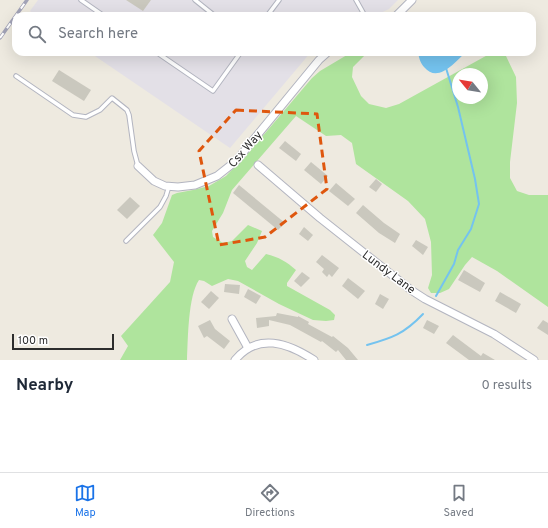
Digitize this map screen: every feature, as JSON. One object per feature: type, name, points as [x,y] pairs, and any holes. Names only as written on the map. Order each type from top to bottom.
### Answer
[{"type":"street","points":[[400,12],[412,0]]},
{"type":"street","name":"Csx Way","points":[[138,166],[154,181],[169,186],[195,185],[206,182],[222,173],[232,165],[324,56]]},
{"type":"street","name":"Lundy Lane","points":[[258,164],[326,223],[411,290],[425,299],[494,334],[534,360]]},
{"type":"street","points":[[232,319],[248,348]]},
{"type":"street","points":[[235,360],[248,348],[261,343],[277,343],[294,348],[314,360]]},
{"type":"lane","points":[[81,0],[98,12]]},
{"type":"lane","points":[[195,0],[210,12]]},
{"type":"lane","points":[[271,12],[279,0]]},
{"type":"lane","points":[[356,0],[363,12]]},
{"type":"lane","points":[[162,56],[212,91],[238,56]]},
{"type":"lane","points":[[16,76],[73,115],[86,117],[100,110],[112,98],[127,110],[129,115],[134,151],[138,166]]},
{"type":"lane","points":[[126,241],[160,207],[169,186]]},
{"type":"highlighted area","points":[[236,110],[317,114],[327,189],[265,237],[219,245],[199,151]]},
{"type":"shaded area","points":[[38,0],[398,0],[389,9],[383,12],[30,11]]},
{"type":"shaded area","points":[[95,56],[308,56],[230,148]]},
{"type":"green space","points":[[345,56],[364,56],[353,67],[352,77],[361,96],[369,104],[386,108],[399,104],[452,75],[452,104],[488,104],[488,68],[464,68],[486,56],[506,56],[516,77],[517,103],[510,162],[510,178],[517,191],[529,195],[548,195],[548,307],[497,271],[472,257],[449,289],[440,293],[431,293],[428,288],[432,275],[431,242],[425,219],[408,201],[356,164],[352,143],[341,135],[326,136],[296,116],[232,190],[223,213],[212,231],[213,237],[223,243],[232,241],[248,225],[262,231],[257,243],[245,261],[247,267],[252,270],[266,254],[286,262],[296,270],[287,283],[287,286],[330,310],[335,315],[334,320],[313,320],[279,304],[238,281],[228,279],[212,286],[199,280],[195,287],[191,307],[188,330],[187,360],[120,360],[128,346],[121,336],[170,282],[174,262],[153,235],[162,223],[172,195],[209,186],[226,176],[249,152],[312,78],[320,71]]},
{"type":"water","points":[[419,56],[462,56],[446,70],[435,73],[429,72],[420,60]]},
{"type":"building","points":[[126,0],[151,0],[143,11]]},
{"type":"building","points":[[59,70],[91,90],[84,101],[52,81]]},
{"type":"building","points":[[285,141],[301,154],[296,161],[279,148]]},
{"type":"building","points":[[311,162],[328,176],[321,184],[304,170]]},
{"type":"building","points":[[376,179],[382,184],[376,192],[369,187]]},
{"type":"building","points":[[336,183],[355,199],[348,206],[329,191]]},
{"type":"building","points":[[239,185],[285,223],[278,230],[233,193]]},
{"type":"building","points":[[130,197],[140,206],[127,219],[117,210]]},
{"type":"building","points":[[363,205],[384,223],[400,234],[395,243],[379,233],[356,213]]},
{"type":"building","points":[[304,227],[313,235],[308,241],[299,234]]},
{"type":"building","points":[[416,240],[428,247],[423,255],[412,246]]},
{"type":"building","points":[[322,255],[339,268],[332,277],[329,274],[327,277],[322,272],[324,269],[316,262]]},
{"type":"building","points":[[464,270],[485,283],[480,292],[458,280]]},
{"type":"building","points":[[302,272],[310,278],[301,287],[294,281]]},
{"type":"building","points":[[348,278],[365,291],[358,299],[342,286]]},
{"type":"building","points":[[225,284],[240,285],[239,294],[224,292]]},
{"type":"building","points":[[248,289],[261,296],[256,304],[244,297]]},
{"type":"building","points":[[211,291],[219,298],[209,309],[201,302]]},
{"type":"building","points":[[500,292],[521,304],[516,313],[495,301]]},
{"type":"building","points":[[380,294],[389,299],[383,309],[375,304]]},
{"type":"building","points":[[277,313],[298,316],[309,322],[308,324],[332,337],[333,336],[348,348],[358,360],[346,360],[338,350],[336,352],[322,341],[321,342],[290,325],[269,320],[269,326],[257,328],[256,318],[276,316]]},
{"type":"building","points":[[210,320],[215,329],[230,341],[224,349],[207,336],[204,338],[198,326]]},
{"type":"building","points":[[427,320],[439,326],[434,334],[423,328]]},
{"type":"building","points":[[543,320],[548,323],[548,335],[537,328]]},
{"type":"building","points":[[453,335],[481,356],[483,353],[495,360],[469,360],[446,343]]},
{"type":"waterway","points":[[436,296],[454,264],[458,250],[471,229],[479,204],[475,179],[458,107],[446,68]]},
{"type":"waterway","points":[[367,345],[384,340],[404,331],[423,314]]},
{"type":"railway","points":[[18,12],[27,0]]},
{"type":"railway","points":[[0,38],[12,21]]}]
